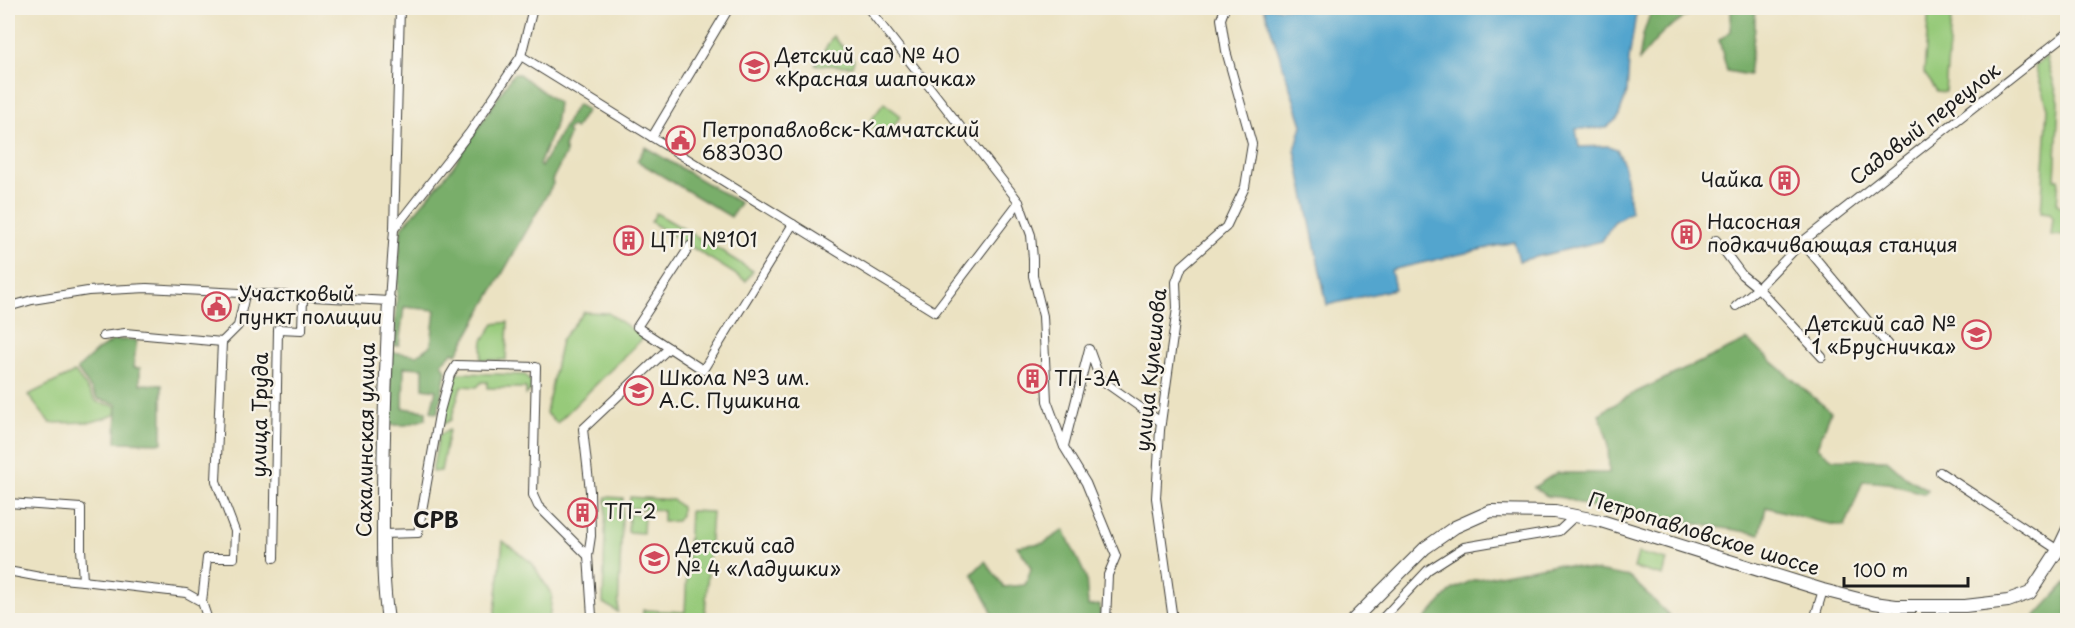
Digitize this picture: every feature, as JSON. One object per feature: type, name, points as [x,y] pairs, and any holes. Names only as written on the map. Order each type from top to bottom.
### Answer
[{"type":"main road","name":"Сахалинская улица","points":[[388,621],[383,587],[383,430],[389,301]]},
{"type":"main road","name":"Петропавловское шоссе","points":[[1353,621],[1425,548],[1455,527],[1491,511],[1556,512],[1612,524],[1823,590],[1896,606],[1965,606],[2008,601],[2030,592],[2058,550],[2067,529]]},
{"type":"street","name":"Сахалинская улица","points":[[389,301],[394,229],[400,8]]},
{"type":"street","points":[[394,229],[470,132],[521,56],[533,8]]},
{"type":"street","points":[[652,137],[729,8]]},
{"type":"street","points":[[868,8],[1019,202],[1031,235],[1034,259],[1033,276],[1043,316],[1047,401],[1064,447],[1086,483],[1116,556],[1108,575],[1106,621]]},
{"type":"street","name":"улица Кулешова","points":[[1173,621],[1156,498],[1161,422],[1177,308],[1176,282],[1182,266],[1226,227],[1245,187],[1252,144],[1226,51],[1221,19],[1225,8]]},
{"type":"street","name":"Садовый переулок","points":[[1736,306],[1758,288],[1802,242],[2067,33]]},
{"type":"street","points":[[521,56],[935,312],[1019,202]]},
{"type":"street","points":[[690,246],[637,327],[703,370],[793,224]]},
{"type":"street","points":[[1716,240],[1742,275],[1758,288],[1822,357]]},
{"type":"street","points":[[1802,242],[1888,345]]},
{"type":"street","points":[[8,307],[32,300],[100,290],[147,288],[389,301]]},
{"type":"street","points":[[208,621],[202,602],[207,558],[234,558],[235,531],[216,481],[222,342],[238,326],[245,295]]},
{"type":"street","name":"улица Труда","points":[[274,558],[278,329],[302,330],[303,298]]},
{"type":"street","points":[[103,336],[125,333],[222,342]]},
{"type":"street","points":[[599,621],[592,616],[588,556],[591,536],[590,491],[583,429],[669,348]]},
{"type":"street","points":[[1064,447],[1089,350],[1100,379],[1161,422]]},
{"type":"street","points":[[383,534],[418,533],[438,423],[450,375],[456,365],[536,367],[533,495],[538,506],[588,556]]},
{"type":"street","points":[[1940,472],[2058,550]]},
{"type":"street","points":[[8,503],[81,508],[83,581]]},
{"type":"street","points":[[1381,621],[1428,570],[1464,547],[1559,531],[1575,516]]},
{"type":"street","points":[[8,571],[40,577],[186,593],[202,602]]},
{"type":"street","points":[[1814,621],[1823,590]]},
{"type":"green space","points":[[1652,8],[1698,8],[1663,32],[1639,60],[1643,35]]},
{"type":"green space","points":[[1731,8],[1755,8],[1749,75],[1727,71],[1719,40],[1731,31]]},
{"type":"green space","points":[[1929,8],[1952,8],[1945,92],[1937,91],[1924,73]]},
{"type":"green space","points":[[833,36],[854,60],[852,66],[815,65]]},
{"type":"green space","points":[[2046,57],[2059,101],[2055,179],[2059,179],[2057,204],[2067,211],[2067,236],[2051,235],[2053,217],[2050,213],[2041,212],[2048,108],[2035,66]]},
{"type":"green space","points":[[513,74],[519,74],[558,103],[555,125],[539,165],[541,167],[577,104],[587,110],[575,129],[571,126],[567,130],[569,135],[564,147],[566,153],[552,180],[553,184],[457,354],[453,352],[442,363],[446,371],[438,412],[431,411],[436,390],[423,388],[423,368],[404,367],[403,408],[426,411],[426,419],[406,425],[389,425],[391,352],[417,355],[431,345],[435,310],[404,307],[399,345],[394,346],[401,229],[452,168]]},
{"type":"green space","points":[[884,103],[901,116],[885,137],[868,124]]},
{"type":"green space","points":[[645,147],[740,203],[731,217],[637,161]]},
{"type":"green space","points":[[656,213],[753,271],[746,281],[651,222]]},
{"type":"green space","points":[[584,312],[608,313],[644,337],[557,423],[546,413],[561,340]]},
{"type":"green space","points":[[508,322],[506,360],[481,360],[483,340],[494,324]]},
{"type":"green space","points":[[114,340],[137,340],[133,368],[140,368],[140,384],[162,385],[162,443],[116,442],[117,404],[98,399],[77,369],[98,350]]},
{"type":"green space","points":[[1747,340],[1831,412],[1817,447],[1833,459],[1887,460],[1906,477],[1928,490],[1925,494],[1888,483],[1863,481],[1845,527],[1766,507],[1760,534],[1590,507],[1565,498],[1547,496],[1534,487],[1556,473],[1609,473],[1608,441],[1599,414],[1630,395]]},
{"type":"green space","points":[[75,372],[97,402],[116,406],[115,415],[92,422],[50,423],[28,395]]},
{"type":"green space","points":[[461,373],[525,375],[531,382],[531,390],[526,395],[526,388],[487,388],[487,382],[482,382],[477,387],[461,386],[451,420],[440,426],[452,380]]},
{"type":"green space","points":[[449,430],[441,471],[432,472],[439,435]]},
{"type":"green space","points":[[606,497],[623,498],[618,612],[603,603]]},
{"type":"green space","points":[[630,497],[673,500],[681,507],[681,515],[677,521],[663,522],[663,510],[629,508]]},
{"type":"green space","points":[[690,511],[712,512],[705,614],[700,614],[700,620],[642,620],[643,610],[685,612]]},
{"type":"green space","points":[[629,514],[644,515],[643,533],[628,532]]},
{"type":"green space","points":[[1064,530],[1086,577],[1088,606],[1100,605],[1100,620],[994,620],[989,604],[972,574],[985,561],[1004,587],[1025,585],[1031,569],[1017,546],[1044,543]]},
{"type":"green space","points":[[503,541],[532,563],[552,595],[549,620],[494,620]]},
{"type":"green space","points":[[1638,553],[1667,560],[1663,576],[1634,568]]},
{"type":"green space","points":[[1556,564],[1630,577],[1674,620],[1424,620],[1453,589],[1473,580]]},
{"type":"green space","points":[[2066,583],[2067,620],[2032,620]]},
{"type":"water","points":[[1264,8],[1637,8],[1629,60],[1627,93],[1618,118],[1606,128],[1576,129],[1579,147],[1608,146],[1617,149],[1624,164],[1631,212],[1615,221],[1602,241],[1519,261],[1514,242],[1391,270],[1395,289],[1327,305],[1295,150],[1302,125]]},
{"type":"place","name":"Детский сад № 40 «Красная шапочка»","points":[[754,67]]},
{"type":"place","name":"Петропавловск-Камчатский 683030","points":[[681,141]]},
{"type":"place","name":"Чайка","points":[[1784,180]]},
{"type":"place","name":"Насосная подкачивающая станция","points":[[1686,234]]},
{"type":"place","name":"ЦТП №101","points":[[629,240]]},
{"type":"place","name":"Участковый пункт полиции","points":[[217,306]]},
{"type":"place","name":"Детский сад № 1 «Брусничка»","points":[[1977,335]]},
{"type":"place","name":"ТП-3А","points":[[1033,379]]},
{"type":"place","name":"Школа №3 им. А.С. Пушкина","points":[[638,390]]},
{"type":"place","name":"ТП-2","points":[[583,512]]},
{"type":"place","name":"Детский сад № 4 «Ладушки»","points":[[655,558]]},
{"type":"district","name":"СРВ","points":[[436,520]]}]
